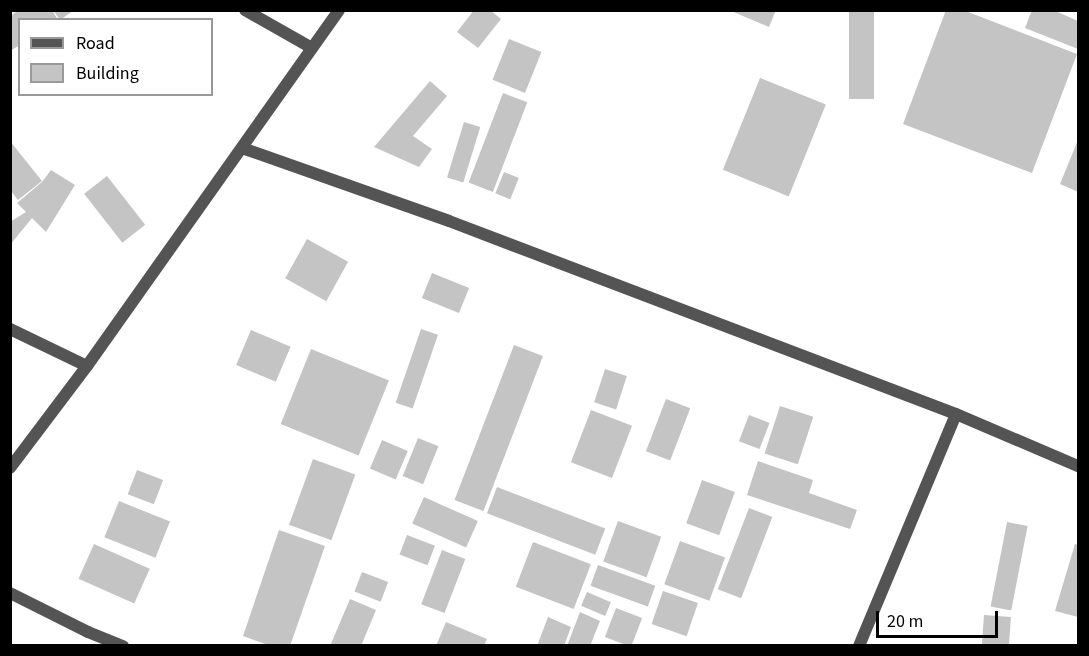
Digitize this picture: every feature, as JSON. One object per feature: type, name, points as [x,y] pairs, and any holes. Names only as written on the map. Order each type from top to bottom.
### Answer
[{"type":"street","points":[[245,10],[312,48]]},
{"type":"street","points":[[10,468],[87,366],[339,10]]},
{"type":"street","points":[[242,148],[449,221],[956,414],[1078,466]]},
{"type":"street","points":[[10,329],[87,366]]},
{"type":"street","points":[[859,645],[956,414]]},
{"type":"street","points":[[10,593],[88,632],[123,645]]},
{"type":"building","points":[[19,10],[52,10],[57,18],[18,18],[18,46],[10,51],[10,16]]},
{"type":"building","points":[[53,10],[74,10],[63,18],[59,18]]},
{"type":"building","points":[[474,10],[490,10],[501,19],[478,48],[457,32]]},
{"type":"building","points":[[729,10],[776,10],[769,27]]},
{"type":"building","points":[[849,10],[874,10],[874,99],[849,99]]},
{"type":"building","points":[[946,10],[963,10],[1077,54],[1032,173],[903,124]]},
{"type":"building","points":[[1032,10],[1053,10],[1078,21],[1078,49],[1025,28]]},
{"type":"building","points":[[509,39],[541,52],[525,93],[493,80]]},
{"type":"building","points":[[760,78],[826,105],[789,196],[723,170]]},
{"type":"building","points":[[430,81],[447,96],[413,136],[432,149],[419,167],[374,147]]},
{"type":"building","points":[[503,93],[527,102],[493,192],[469,183]]},
{"type":"building","points":[[464,122],[480,127],[463,182],[447,177]]},
{"type":"building","points":[[1078,140],[1078,192],[1060,184]]},
{"type":"building","points":[[10,141],[42,181],[18,200],[10,190]]},
{"type":"building","points":[[51,170],[75,185],[46,232],[32,218],[10,245],[10,222],[26,212],[17,203],[42,182]]},
{"type":"building","points":[[504,172],[519,178],[510,199],[495,193]]},
{"type":"building","points":[[107,176],[145,225],[122,243],[84,194]]},
{"type":"building","points":[[307,239],[348,262],[326,301],[285,278]]},
{"type":"building","points":[[432,273],[469,288],[459,313],[422,298]]},
{"type":"building","points":[[421,329],[438,335],[413,409],[396,403]]},
{"type":"building","points":[[251,330],[291,347],[276,382],[236,365]]},
{"type":"building","points":[[514,345],[543,356],[483,511],[455,500]]},
{"type":"building","points":[[311,349],[389,380],[359,456],[281,424]]},
{"type":"building","points":[[605,369],[627,376],[616,409],[594,402]]},
{"type":"building","points":[[666,399],[690,408],[670,461],[646,451]]},
{"type":"building","points":[[780,406],[813,417],[798,464],[765,454]]},
{"type":"building","points":[[591,410],[632,426],[612,478],[571,462]]},
{"type":"building","points":[[749,415],[770,423],[760,449],[739,441]]},
{"type":"building","points":[[418,438],[438,446],[423,484],[403,476]]},
{"type":"building","points":[[382,440],[408,451],[396,479],[370,469]]},
{"type":"building","points":[[313,459],[355,474],[331,540],[289,525]]},
{"type":"building","points":[[758,461],[813,480],[809,493],[857,510],[850,529],[747,495]]},
{"type":"building","points":[[137,470],[163,480],[154,504],[128,494]]},
{"type":"building","points":[[702,480],[735,492],[719,535],[686,523]]},
{"type":"building","points":[[497,487],[605,529],[595,555],[487,513]]},
{"type":"building","points":[[424,497],[478,521],[466,547],[412,523]]},
{"type":"building","points":[[119,501],[170,522],[155,558],[104,537]]},
{"type":"building","points":[[749,508],[772,517],[741,598],[718,589]]},
{"type":"building","points":[[618,521],[661,537],[647,577],[603,561]]},
{"type":"building","points":[[1007,522],[1028,526],[1011,610],[991,606]]},
{"type":"building","points":[[279,530],[325,546],[290,646],[271,646],[243,636]]},
{"type":"building","points":[[407,535],[435,546],[427,565],[399,555]]},
{"type":"building","points":[[680,541],[725,557],[709,601],[664,584]]},
{"type":"building","points":[[533,542],[591,564],[574,609],[516,587]]},
{"type":"building","points":[[94,544],[150,569],[134,604],[79,579]]},
{"type":"building","points":[[1075,544],[1078,545],[1078,617],[1055,611]]},
{"type":"building","points":[[442,550],[465,559],[445,613],[421,604]]},
{"type":"building","points":[[598,565],[655,586],[648,607],[590,586]]},
{"type":"building","points":[[362,572],[388,582],[381,602],[354,592]]},
{"type":"building","points":[[663,591],[698,603],[687,636],[652,624]]},
{"type":"building","points":[[587,592],[611,602],[605,616],[581,606]]},
{"type":"building","points":[[350,599],[376,610],[361,646],[330,646]]},
{"type":"building","points":[[616,608],[642,618],[631,646],[605,637]]},
{"type":"building","points":[[580,612],[600,621],[590,646],[567,646]]},
{"type":"building","points":[[984,615],[1011,617],[1009,646],[982,646]]},
{"type":"building","points":[[548,617],[571,627],[564,646],[537,646]]},
{"type":"building","points":[[446,622],[487,639],[484,646],[436,646]]}]
